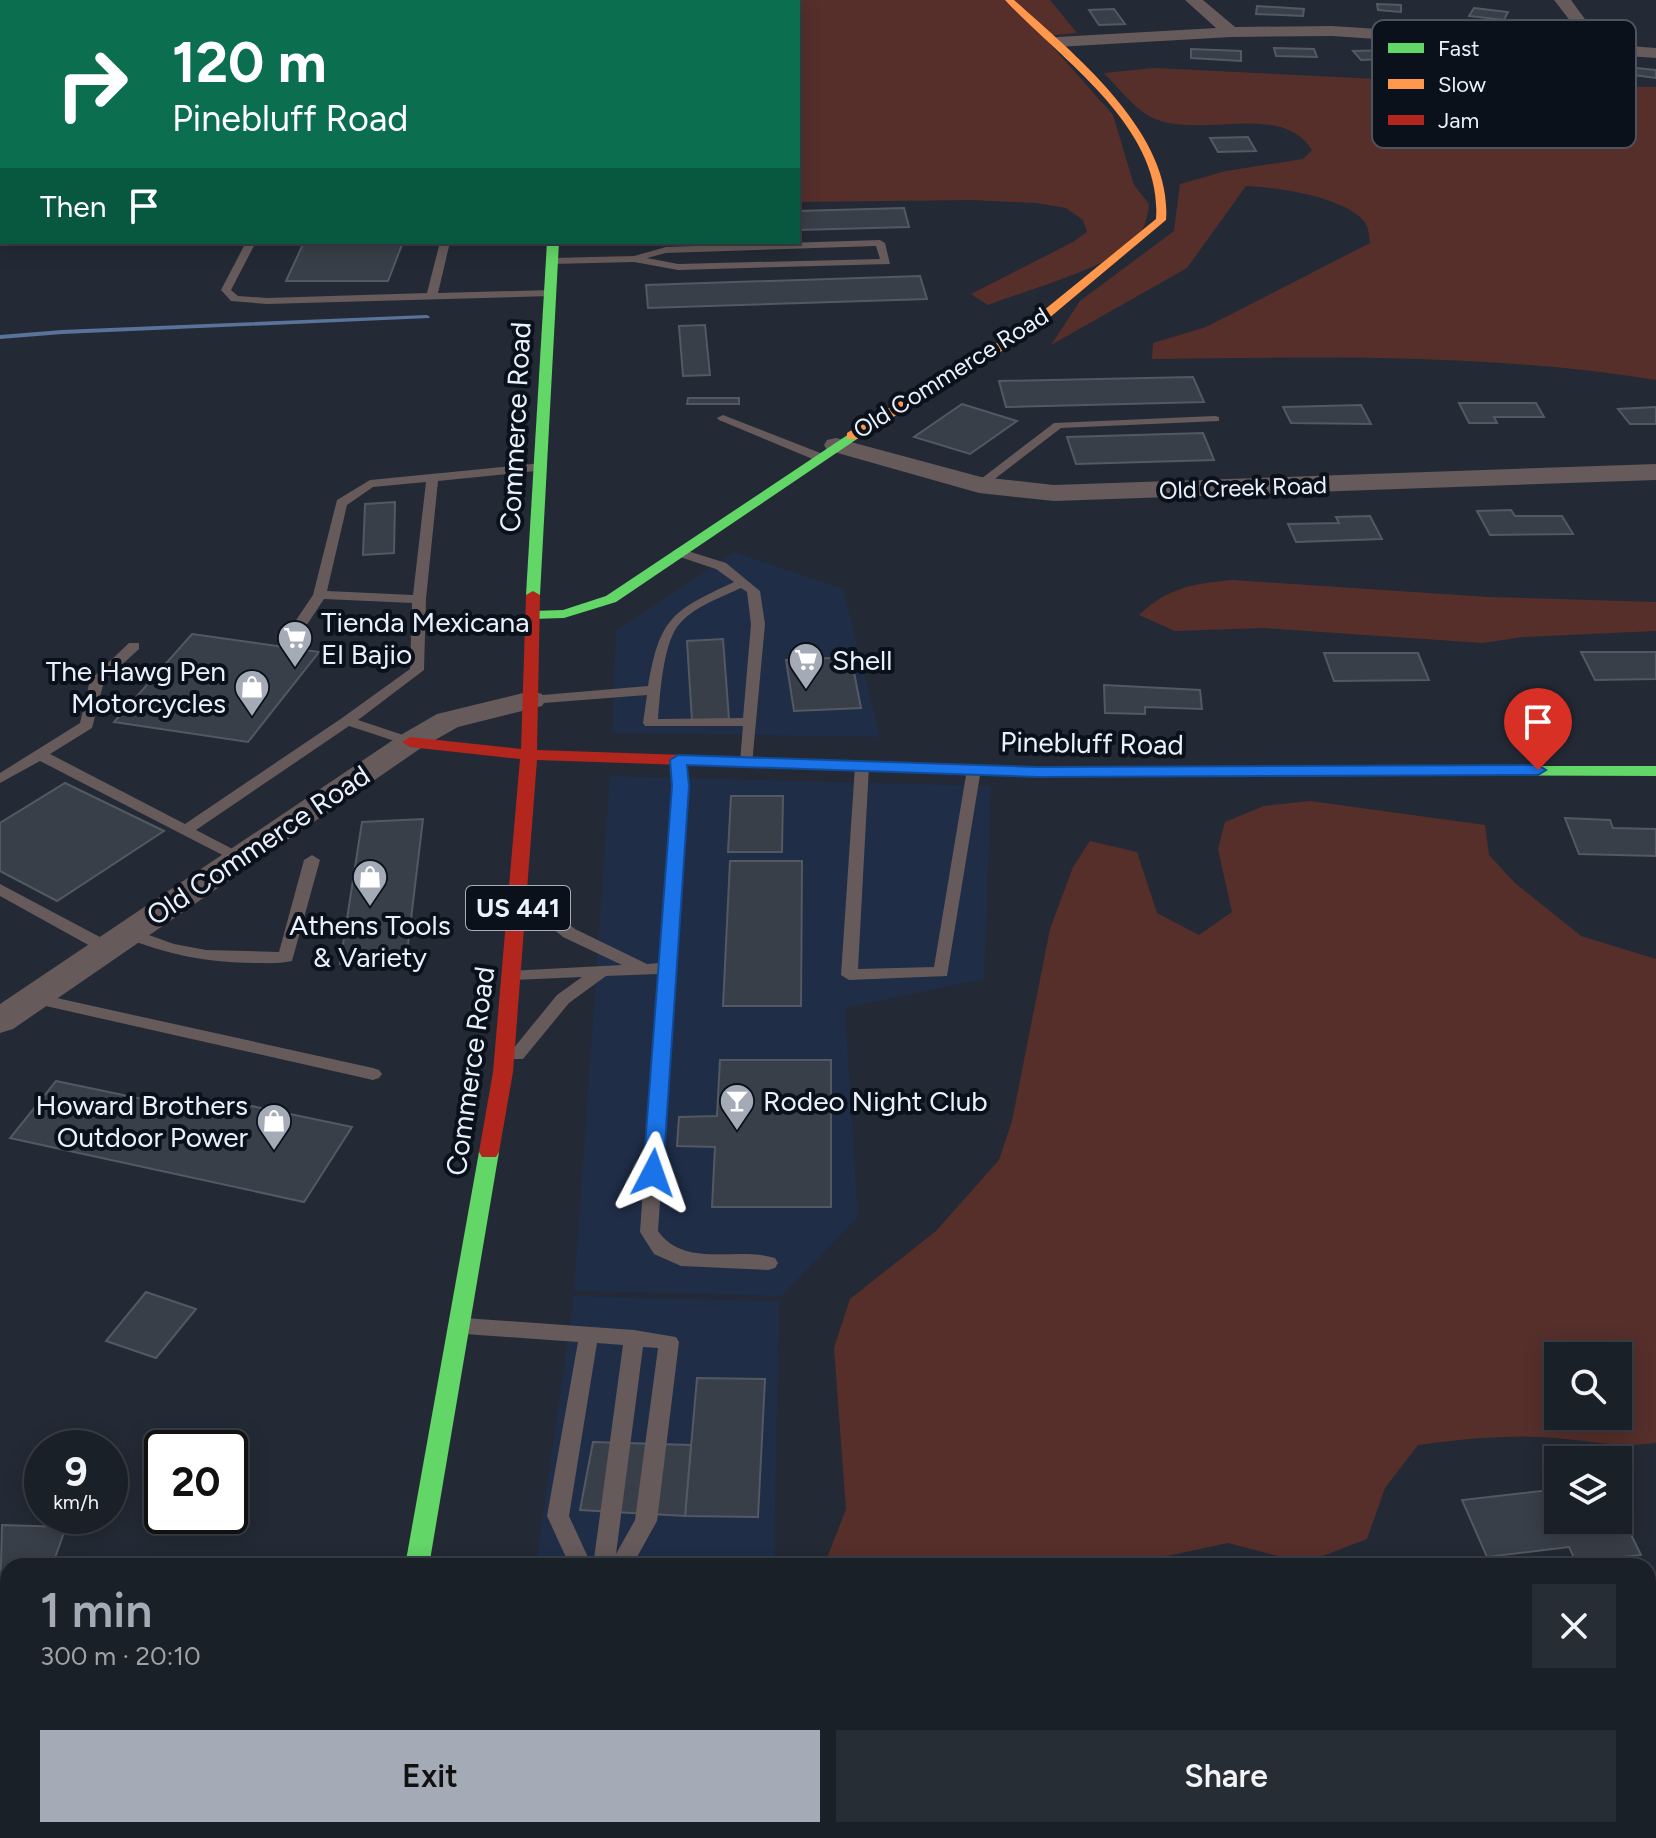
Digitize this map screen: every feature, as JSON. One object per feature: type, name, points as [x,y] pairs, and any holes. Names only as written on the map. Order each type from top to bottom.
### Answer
[{"type":"main road","name":"Old Commerce Road","points":[[532,615],[576,611],[611,599],[827,451],[1026,331],[1161,220],[1164,203],[1146,146],[1122,113],[1057,42],[1009,0]]},
{"type":"main road","name":"Commerce Road","points":[[418,1558],[503,1072],[513,975],[529,755],[532,615],[553,244]]},
{"type":"main road","name":"Pinebluff Road","points":[[410,742],[529,755],[974,769],[1111,772],[1656,771]]},
{"type":"street","points":[[1193,0],[1231,32]]},
{"type":"street","points":[[1562,0],[1577,20]]},
{"type":"street","points":[[1057,42],[1231,32],[1372,33]]},
{"type":"street","points":[[1636,52],[1656,53]]},
{"type":"street","name":"Old Creek Road","points":[[827,451],[979,485],[1023,491],[1098,493],[1656,472]]},
{"type":"street","name":"Old Commerce Road","points":[[0,1021],[410,742],[448,720],[531,700]]},
{"type":"lane","points":[[552,261],[634,259],[678,267],[886,262],[880,243],[666,250],[634,259]]},
{"type":"lane","points":[[250,244],[226,290],[235,299],[267,301],[551,293]]},
{"type":"lane","points":[[432,296],[445,244]]},
{"type":"lane","points":[[723,418],[827,451]]},
{"type":"lane","points":[[979,485],[1058,425],[1215,419]]},
{"type":"lane","points":[[293,635],[320,595],[341,503],[370,484],[542,467]]},
{"type":"lane","points":[[186,830],[417,670],[419,599],[432,478]]},
{"type":"lane","points":[[678,552],[721,566],[753,591],[758,624],[747,762]]},
{"type":"lane","points":[[742,583],[702,603],[671,626],[653,690],[650,723],[750,722]]},
{"type":"lane","points":[[320,595],[419,599]]},
{"type":"lane","points":[[0,779],[42,756],[87,725],[97,680],[134,646]]},
{"type":"lane","points":[[531,700],[653,690]]},
{"type":"lane","points":[[347,721],[410,742]]},
{"type":"lane","points":[[42,756],[239,858]]},
{"type":"lane","points":[[678,760],[681,786],[649,1232],[661,1249],[681,1259],[768,1263]]},
{"type":"lane","points":[[862,766],[849,975],[941,972],[974,769]]},
{"type":"lane","points":[[0,889],[118,941],[217,959],[286,957],[312,860]]},
{"type":"lane","points":[[519,893],[569,933],[644,968]]},
{"type":"lane","points":[[513,975],[667,968]]},
{"type":"lane","points":[[503,1072],[563,999],[603,971]]},
{"type":"lane","points":[[34,998],[373,1074]]},
{"type":"lane","points":[[459,1326],[669,1342],[646,1521],[625,1558]]},
{"type":"lane","points":[[577,1558],[558,1516],[589,1335]]},
{"type":"lane","points":[[605,1558],[634,1338]]},
{"type":"shaded area","points":[[800,0],[1050,0],[1077,33],[1043,36],[1113,115],[1134,185],[1149,204],[1144,227],[1137,239],[1124,250],[1088,269],[988,305],[971,294],[1087,232],[1083,220],[1066,208],[1036,203],[972,200],[800,202]]},
{"type":"shaded area","points":[[1154,68],[1372,79],[1372,148],[1636,148],[1636,87],[1656,87],[1656,380],[1593,371],[1467,361],[1152,359],[1153,343],[1206,327],[1370,243],[1366,224],[1344,207],[1293,191],[1246,186],[1187,268],[1051,345],[1080,301],[1174,231],[1180,184],[1226,171],[1303,159],[1312,150],[1298,135],[1280,127],[1259,124],[1190,125],[1168,123],[1149,116],[1104,73]]},
{"type":"shaded area","points":[[734,552],[843,589],[880,737],[612,733],[616,631]]},
{"type":"shaded area","points":[[1232,580],[1489,597],[1656,602],[1656,631],[1523,637],[1483,643],[1263,628],[1175,631],[1139,615],[1161,598],[1182,588]]},
{"type":"shaded area","points":[[610,776],[991,786],[984,979],[845,1008],[858,1217],[781,1296],[574,1291]]},
{"type":"shaded area","points":[[1310,801],[1485,825],[1489,855],[1515,883],[1581,936],[1656,959],[1656,1443],[1618,1444],[1522,1437],[1418,1445],[1385,1488],[1367,1539],[1317,1558],[1285,1558],[1228,1543],[1158,1558],[827,1558],[846,1509],[834,1348],[850,1299],[936,1231],[999,1160],[1012,1121],[1050,929],[1073,867],[1090,841],[1137,852],[1157,913],[1199,935],[1232,912],[1218,849],[1225,822],[1264,806]]},
{"type":"shaded area","points":[[574,1296],[779,1301],[774,1558],[537,1558]]},
{"type":"building","points":[[1377,4],[1401,5],[1401,12],[1378,10]]},
{"type":"building","points":[[1257,6],[1304,9],[1303,16],[1256,14]]},
{"type":"building","points":[[1474,8],[1508,12],[1504,20],[1469,16]]},
{"type":"building","points":[[1114,9],[1125,24],[1099,25],[1089,10]]},
{"type":"building","points":[[1274,48],[1314,49],[1317,57],[1276,56]]},
{"type":"building","points":[[1191,49],[1241,51],[1241,61],[1191,58]]},
{"type":"building","points":[[1353,51],[1372,51],[1372,59],[1361,60]]},
{"type":"building","points":[[1636,68],[1656,70],[1656,78],[1636,75]]},
{"type":"building","points":[[1248,137],[1256,151],[1218,152],[1210,138]]},
{"type":"building","points":[[904,208],[909,227],[800,230],[800,211]]},
{"type":"building","points":[[303,244],[402,244],[388,281],[286,281]]},
{"type":"building","points":[[920,276],[927,299],[648,308],[646,285]]},
{"type":"building","points":[[705,325],[710,375],[683,376],[679,326]]},
{"type":"building","points":[[1193,377],[1204,402],[1006,407],[999,381]]},
{"type":"building","points":[[688,398],[739,398],[739,404],[687,404]]},
{"type":"building","points":[[1459,403],[1536,403],[1544,417],[1494,417],[1497,423],[1469,423]]},
{"type":"building","points":[[962,404],[1017,421],[970,454],[914,437]]},
{"type":"building","points":[[1361,405],[1371,424],[1291,423],[1283,407]]},
{"type":"building","points":[[1656,407],[1656,424],[1630,424],[1618,409]]},
{"type":"building","points":[[1203,433],[1214,460],[1076,464],[1067,437]]},
{"type":"building","points":[[395,502],[394,553],[363,555],[365,504]]},
{"type":"building","points":[[1511,510],[1515,516],[1562,516],[1573,534],[1490,535],[1477,511]]},
{"type":"building","points":[[1370,516],[1382,539],[1296,542],[1288,524],[1339,523],[1336,517]]},
{"type":"building","points":[[192,634],[319,652],[248,742],[114,722]]},
{"type":"building","points":[[723,639],[729,719],[692,721],[687,641]]},
{"type":"building","points":[[1581,652],[1656,652],[1656,679],[1595,680]]},
{"type":"building","points":[[1324,653],[1418,653],[1429,680],[1334,681]]},
{"type":"building","points":[[851,657],[861,708],[794,711],[786,660]]},
{"type":"building","points":[[1104,685],[1200,690],[1202,709],[1145,707],[1145,714],[1105,713]]},
{"type":"building","points":[[65,783],[164,831],[57,901],[0,871],[0,823]]},
{"type":"building","points":[[731,796],[783,796],[782,852],[728,852]]},
{"type":"building","points":[[1565,818],[1610,820],[1613,828],[1656,829],[1656,856],[1579,854]]},
{"type":"building","points":[[423,819],[406,961],[340,964],[362,822]]},
{"type":"building","points":[[730,861],[802,861],[801,1006],[723,1006]]},
{"type":"building","points":[[720,1060],[831,1060],[831,1207],[712,1207],[715,1147],[677,1146],[679,1117],[717,1116]]},
{"type":"building","points":[[56,1081],[219,1115],[228,1101],[352,1127],[304,1202],[10,1138]]},
{"type":"building","points":[[146,1292],[196,1309],[156,1358],[106,1341]]},
{"type":"building","points":[[697,1378],[765,1379],[758,1517],[685,1516]]},
{"type":"building","points":[[593,1442],[691,1445],[685,1516],[580,1510]]},
{"type":"building","points":[[1544,1491],[1544,1534],[1631,1534],[1641,1555],[1574,1558],[1569,1547],[1487,1557],[1462,1500]]},
{"type":"building","points":[[2,1525],[24,1526],[24,1534],[63,1534],[55,1558],[1,1558]]},
{"type":"waterway","points":[[0,337],[427,317]]},
{"type":"traffic: fast","points":[[533,595],[553,244]]},
{"type":"traffic: fast","points":[[532,615],[564,614],[611,599],[852,436]]},
{"type":"traffic: fast","points":[[1387,771],[1656,771]]},
{"type":"traffic: fast","points":[[418,1558],[489,1152]]},
{"type":"traffic: slow","points":[[852,436],[1026,331],[1161,220],[1158,181],[1144,144],[1080,68],[1009,0]]},
{"type":"traffic: slow","points":[[743,762],[1037,772],[1387,771]]},
{"type":"traffic: jam","points":[[489,1152],[503,1072],[529,755],[533,595]]},
{"type":"traffic: jam","points":[[410,742],[529,755],[743,762]]},
{"type":"place","name":"Tienda Mexicana El Bajio","points":[[295,669]]},
{"type":"place","name":"Shell","points":[[806,691]]},
{"type":"place","name":"The Hawg Pen Motorcycles","points":[[252,718]]},
{"type":"place","name":"Athens Tools & Variety","points":[[370,908]]},
{"type":"place","name":"Rodeo Night Club","points":[[737,1132]]},
{"type":"place","name":"Howard Brothers Outdoor Power","points":[[274,1152]]},
{"type":"route","points":[[653,1173],[681,786],[678,760],[1037,772],[1538,770]]}]
